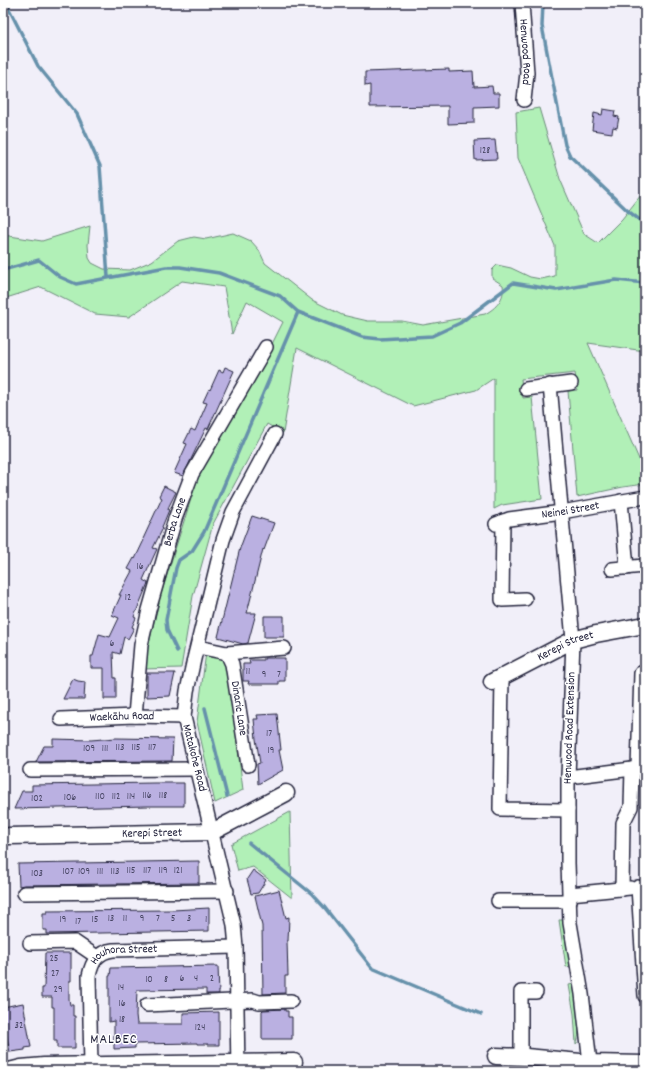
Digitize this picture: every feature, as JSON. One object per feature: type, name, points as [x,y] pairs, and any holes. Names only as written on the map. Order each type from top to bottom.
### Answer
[{"type":"street","name":"Henwood Road","points":[[522,3],[527,73],[524,100]]},
{"type":"street","name":"Berba Lane","points":[[135,716],[141,645],[148,610],[175,519],[192,474],[266,347]]},
{"type":"street","points":[[526,389],[571,382]]},
{"type":"street","name":"Henwood Road Extension","points":[[550,385],[573,640],[568,777],[570,923],[582,994],[591,1067]]},
{"type":"street","name":"Matakohe Road","points":[[238,1067],[236,947],[234,925],[184,717],[187,691],[223,540],[233,512],[275,434]]},
{"type":"street","name":"Neinei Street","points":[[525,599],[502,600],[500,523],[509,519],[562,512],[645,497]]},
{"type":"street","points":[[621,501],[627,568]]},
{"type":"street","points":[[612,569],[644,566]]},
{"type":"street","name":"Kerepi Street","points":[[497,680],[573,640],[645,625]]},
{"type":"street","points":[[198,647],[227,653],[284,648]]},
{"type":"street","name":"Dinaric Lane","points":[[227,653],[232,664],[248,765]]},
{"type":"street","points":[[622,889],[624,823],[631,807],[638,768],[642,698],[641,673]]},
{"type":"street","points":[[497,680],[500,809],[568,810]]},
{"type":"street","name":"Waekāhu Road","points":[[61,719],[135,716],[184,717]]},
{"type":"street","points":[[568,777],[638,768]]},
{"type":"street","points":[[30,770],[196,769]]},
{"type":"street","name":"Kerepi Street","points":[[9,836],[212,832],[286,793]]},
{"type":"street","points":[[498,901],[570,898],[642,887],[645,996]]},
{"type":"street","points":[[24,893],[227,892]]},
{"type":"street","points":[[30,942],[74,942],[97,957]]},
{"type":"street","name":"Houhora Street","points":[[91,1065],[89,976],[90,968],[97,957],[106,951],[113,950],[236,947]]},
{"type":"street","points":[[520,1057],[521,992],[536,992]]},
{"type":"street","points":[[147,1005],[253,1000],[259,1002],[291,1001]]},
{"type":"street","points":[[496,1056],[520,1057],[591,1067],[645,1064]]},
{"type":"street","points":[[9,1071],[31,1067],[91,1065],[238,1067],[294,1062]]},
{"type":"green space","points":[[539,108],[560,179],[584,234],[598,243],[622,219],[645,190],[645,351],[588,343],[645,473],[645,484],[577,497],[568,391],[577,390],[575,373],[521,379],[523,398],[532,397],[542,499],[502,505],[494,509],[494,378],[476,390],[413,406],[297,348],[283,433],[267,424],[213,524],[193,596],[181,668],[143,669],[160,597],[197,480],[252,376],[270,348],[283,322],[247,301],[232,334],[224,287],[182,281],[129,317],[95,314],[41,287],[3,299],[3,235],[42,241],[90,226],[88,245],[89,258],[92,263],[104,269],[130,270],[152,261],[178,241],[194,237],[206,239],[233,233],[251,241],[259,250],[265,263],[312,300],[342,315],[368,321],[402,321],[423,325],[485,314],[496,306],[503,295],[503,285],[492,278],[492,270],[497,265],[511,268],[530,277],[541,279],[555,276],[555,246],[518,158],[516,112]]},
{"type":"green space","points":[[206,652],[223,658],[229,677],[243,790],[215,803],[197,722]]},
{"type":"green space","points":[[290,812],[292,898],[253,867],[238,871],[231,844]]},
{"type":"green space","points":[[559,920],[564,920],[571,966],[566,967]]},
{"type":"green space","points":[[574,984],[579,1021],[576,1044],[574,1014],[569,985]]},
{"type":"building","points":[[449,69],[449,72],[473,71],[474,87],[492,86],[493,93],[499,93],[499,106],[474,107],[474,123],[448,124],[448,106],[370,107],[370,85],[365,86],[365,72]]},
{"type":"building","points":[[603,109],[615,111],[614,116],[619,117],[617,128],[613,127],[612,133],[592,130],[594,113],[602,115]]},
{"type":"building","points":[[495,140],[497,159],[475,160],[474,141]]},
{"type":"building","points":[[225,367],[234,371],[208,429],[206,428],[183,476],[174,473],[187,444],[184,443],[191,429],[195,431],[207,403],[203,402],[209,389],[210,390],[219,370],[223,372]]},
{"type":"building","points":[[164,486],[176,492],[169,506],[169,510],[162,527],[163,528],[153,548],[157,549],[143,580],[148,583],[134,617],[136,618],[132,627],[134,628],[128,639],[124,637],[120,654],[113,652],[114,678],[116,678],[116,699],[104,699],[104,668],[91,668],[91,656],[93,656],[99,634],[110,637],[119,618],[112,615],[121,595],[119,595],[132,571],[128,569],[134,558],[135,559],[162,498],[159,496]]},
{"type":"building","points":[[252,516],[274,523],[264,550],[263,549],[247,613],[256,613],[248,643],[243,644],[218,637],[240,548]]},
{"type":"building","points":[[264,616],[284,616],[284,637],[264,637]]},
{"type":"building","points":[[264,658],[285,658],[285,681],[279,681],[279,684],[248,684],[249,681],[243,681],[243,664],[250,664],[249,660],[264,660]]},
{"type":"building","points":[[147,673],[175,673],[170,696],[147,697]]},
{"type":"building","points":[[73,679],[85,682],[84,699],[63,699]]},
{"type":"building","points":[[277,714],[281,750],[279,750],[283,770],[258,784],[257,764],[260,763],[254,719],[258,719],[257,715]]},
{"type":"building","points":[[116,738],[173,739],[172,761],[36,762],[44,746],[53,746],[53,739],[91,740]]},
{"type":"building","points":[[184,783],[184,806],[14,809],[22,791],[32,791],[32,785]]},
{"type":"building","points":[[199,861],[199,883],[19,886],[18,864]]},
{"type":"building","points":[[253,870],[266,880],[258,893],[251,894],[247,879]]},
{"type":"building","points":[[279,890],[286,918],[289,917],[287,941],[288,976],[285,976],[285,993],[263,994],[262,926],[255,896]]},
{"type":"building","points":[[209,908],[209,931],[47,934],[47,930],[43,930],[43,913],[47,913],[47,911],[173,910]]},
{"type":"building","points":[[45,953],[71,953],[71,981],[69,981],[69,999],[70,1005],[73,1005],[73,1016],[75,1016],[75,1048],[57,1048],[57,1041],[54,1041],[54,1007],[52,1007],[52,997],[42,997],[42,988],[44,988]]},
{"type":"building","points":[[218,966],[219,994],[206,994],[206,989],[137,990],[136,1015],[137,1024],[183,1024],[183,1013],[219,1012],[219,1045],[197,1043],[135,1044],[135,1048],[114,1049],[114,1021],[109,1022],[109,976],[111,968]]},
{"type":"building","points":[[23,1003],[31,1047],[25,1048],[25,1050],[10,1052],[3,1019],[3,1007]]},
{"type":"building","points":[[285,1009],[285,1011],[288,1011],[288,1017],[292,1017],[292,1039],[262,1039],[262,1011]]},
{"type":"waterway","points":[[6,3],[38,66],[77,114],[100,166],[108,277]]},
{"type":"waterway","points":[[543,3],[542,26],[565,145],[570,156],[628,211],[645,224]]},
{"type":"waterway","points":[[3,270],[39,260],[60,277],[76,284],[166,267],[180,267],[219,273],[280,296],[298,312],[362,337],[380,339],[432,336],[460,323],[513,283],[556,290],[616,280],[645,283]]},
{"type":"waterway","points":[[177,651],[167,630],[166,620],[176,568],[179,560],[192,551],[204,532],[298,312]]},
{"type":"waterway","points":[[205,708],[227,796]]},
{"type":"waterway","points":[[249,843],[312,894],[325,908],[372,968],[481,1014]]},
{"type":"district","name":"MALBEC","points":[[114,1040]]}]
